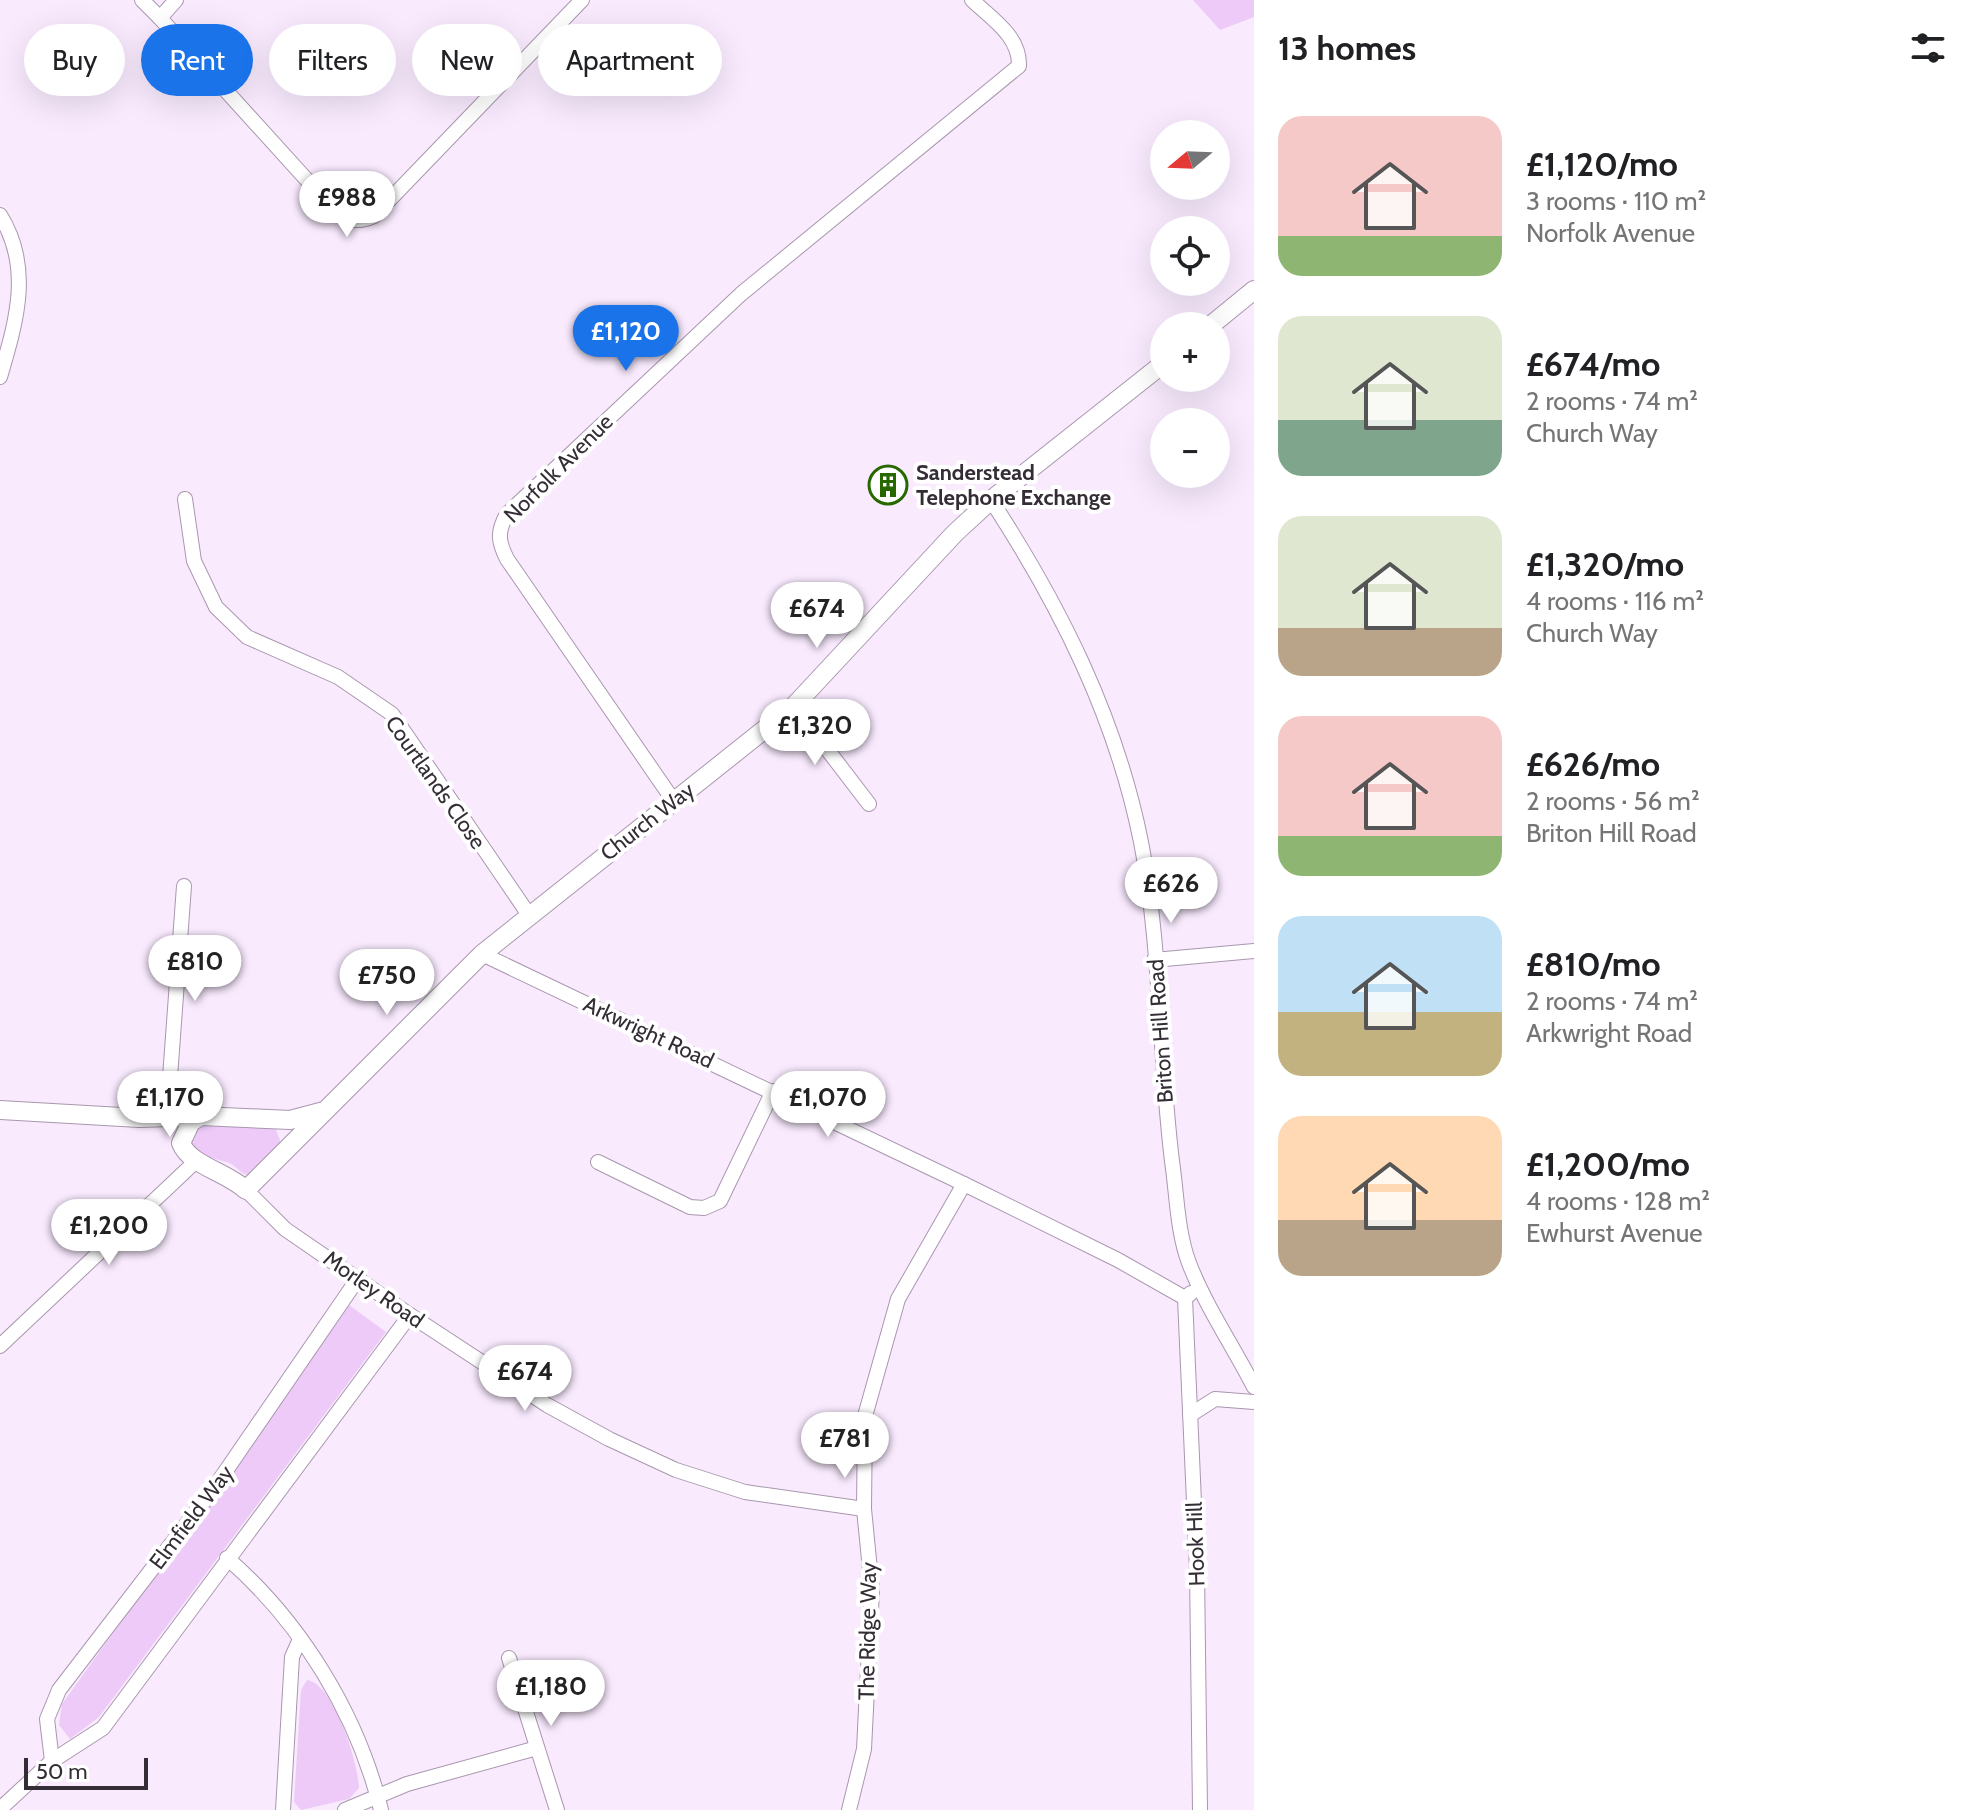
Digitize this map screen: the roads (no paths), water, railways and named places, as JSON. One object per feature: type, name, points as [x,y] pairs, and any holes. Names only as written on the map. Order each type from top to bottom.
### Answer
[{"type":"street","points":[[142,0],[335,211],[346,219],[360,222],[374,216],[582,0]]},
{"type":"street","points":[[160,18],[176,0]]},
{"type":"street","name":"Norfolk Avenue","points":[[673,800],[507,559],[498,537],[500,527],[519,503],[741,294],[1019,66],[1020,52],[1013,39],[972,0]]},
{"type":"street","points":[[0,215],[19,258],[21,292],[0,377]]},
{"type":"street","points":[[1227,312],[1254,290]]},
{"type":"street","name":"Church Way","points":[[482,954],[794,706],[922,567],[991,500],[1150,374]]},
{"type":"street","name":"Courtlands Close","points":[[185,499],[194,561],[216,607],[247,637],[338,677],[392,714],[529,915]]},
{"type":"street","name":"Briton Hill Road","points":[[991,500],[1032,563],[1065,624],[1107,717],[1141,840],[1151,901],[1161,1072],[1181,1235],[1190,1264],[1254,1387]]},
{"type":"street","points":[[794,706],[869,804]]},
{"type":"street","points":[[167,1118],[184,886]]},
{"type":"street","points":[[1154,960],[1254,951]]},
{"type":"street","points":[[139,1118],[162,1129],[190,1158],[213,1167],[246,1190],[482,954]]},
{"type":"street","name":"Arkwright Road","points":[[482,954],[964,1184],[1118,1260],[1185,1298]]},
{"type":"street","points":[[598,1162],[690,1207],[704,1208],[720,1201],[773,1091]]},
{"type":"street","points":[[0,1110],[139,1118],[201,1116],[269,1120],[300,1120],[324,1111]]},
{"type":"street","points":[[190,1158],[181,1143],[191,1122],[201,1116]]},
{"type":"street","points":[[269,1120],[283,1127],[287,1135],[284,1154]]},
{"type":"street","points":[[0,1346],[190,1158]]},
{"type":"street","name":"The Ridge Way","points":[[849,1810],[864,1749],[872,1590],[864,1509],[865,1416],[879,1356],[898,1299],[964,1184]]},
{"type":"street","name":"Morley Road","points":[[246,1190],[285,1229],[547,1405],[676,1470],[745,1492],[864,1509]]},
{"type":"street","name":"Elmfield Way","points":[[52,1761],[47,1719],[59,1690],[230,1466],[359,1277]]},
{"type":"street","points":[[1185,1298],[1202,1286]]},
{"type":"street","name":"Hook Hill","points":[[1185,1298],[1200,1810]]},
{"type":"street","points":[[0,1809],[52,1761],[103,1728],[410,1315]]},
{"type":"street","points":[[1190,1415],[1215,1399],[1254,1402]]},
{"type":"street","points":[[227,1558],[254,1581],[330,1683],[380,1804]]},
{"type":"street","points":[[283,1810],[292,1657],[300,1639]]},
{"type":"street","points":[[509,1658],[557,1810]]},
{"type":"street","points":[[345,1810],[380,1804],[407,1784],[537,1748]]},
{"type":"place","name":"Sanderstead Telephone Exchange","points":[[888,485]]}]
